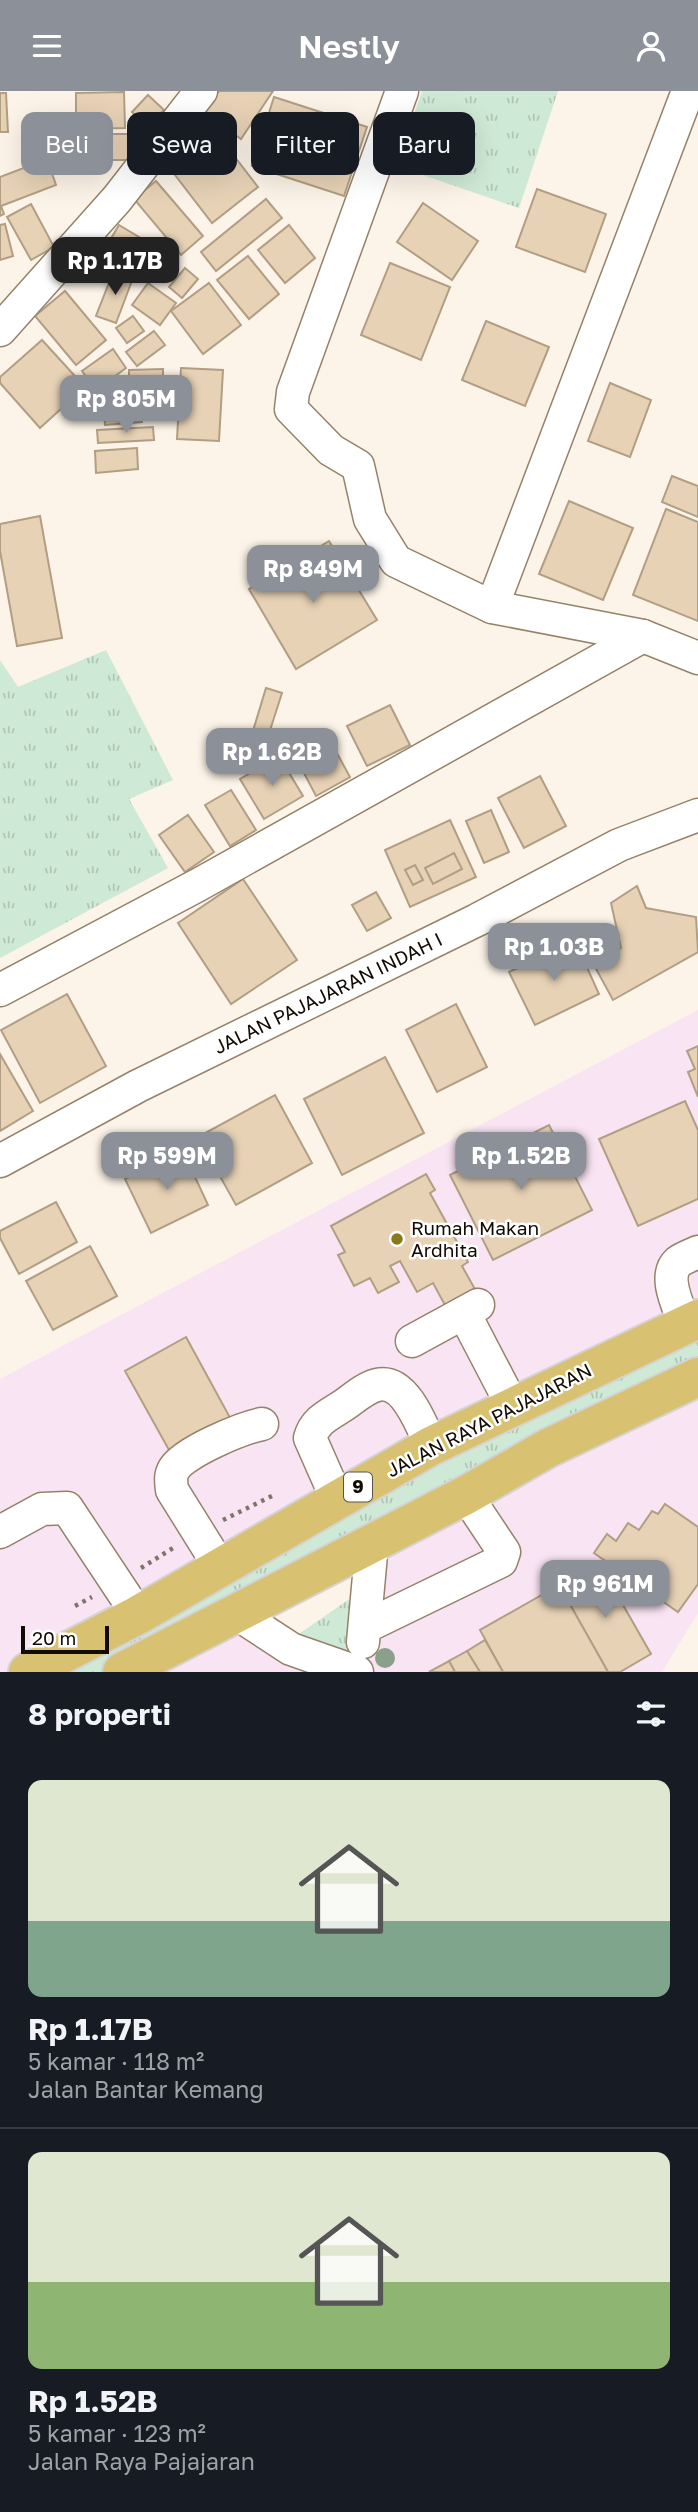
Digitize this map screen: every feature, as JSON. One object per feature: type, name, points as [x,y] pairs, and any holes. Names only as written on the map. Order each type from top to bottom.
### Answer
[{"type":"highway","name":"JALAN RAYA PAJAJARAN","points":[[28,1672],[138,1615],[431,1446],[692,1322]]},
{"type":"highway","points":[[122,1672],[466,1495],[548,1448],[698,1377]]},
{"type":"street","points":[[0,330],[117,199],[201,91]]},
{"type":"street","points":[[402,91],[293,392],[291,409],[331,450],[358,466],[370,519],[396,561],[492,607],[643,636],[698,658]]},
{"type":"street","points":[[492,607],[688,91]]},
{"type":"street","points":[[0,990],[198,885],[643,636]]},
{"type":"street","name":"JALAN PAJAJARAN INDAH I","points":[[0,1161],[138,1086],[477,920],[619,845],[698,815]]},
{"type":"street","points":[[692,1322],[674,1293],[671,1275],[678,1262],[698,1252]]},
{"type":"street","points":[[412,1341],[471,1309],[513,1407]]},
{"type":"street","points":[[337,1499],[310,1438],[314,1424],[373,1386],[386,1384],[396,1389],[415,1412],[431,1446]]},
{"type":"street","points":[[220,1567],[172,1490],[170,1478],[175,1466],[186,1458],[239,1431],[262,1424]]},
{"type":"street","points":[[367,1626],[501,1561],[504,1552],[466,1495]]},
{"type":"street","points":[[0,1532],[42,1509],[67,1508],[138,1615]]},
{"type":"street","points":[[236,1613],[291,1649],[357,1672],[367,1626],[372,1543]]},
{"type":"shaded area","points":[[698,1010],[698,1319],[24,1672],[0,1672],[0,1379]]},
{"type":"shaded area","points":[[698,1377],[698,1613],[662,1672],[120,1672],[236,1613],[350,1669],[365,1624],[372,1543]]},
{"type":"green space","points":[[422,91],[558,91],[519,208],[423,175],[475,175],[475,112],[415,112]]},
{"type":"green space","points":[[106,650],[173,780],[129,799],[168,868],[0,958],[0,660],[18,687]]},
{"type":"green space","points":[[698,1315],[698,1377],[126,1672],[23,1672]]},
{"type":"green space","points":[[356,1598],[359,1605],[345,1664],[293,1638],[348,1600]]},
{"type":"building","points":[[219,91],[273,91],[259,112],[251,112],[251,124],[241,139],[237,136],[237,112],[205,112]]},
{"type":"building","points":[[124,92],[125,128],[113,128],[113,112],[76,112],[76,93]]},
{"type":"building","points":[[0,93],[6,93],[8,132],[0,132]]},
{"type":"building","points":[[148,95],[164,110],[162,112],[132,112]]},
{"type":"building","points":[[274,97],[320,112],[269,112]]},
{"type":"building","points":[[359,124],[367,127],[359,151]]},
{"type":"building","points":[[113,134],[127,134],[127,160],[113,160]]},
{"type":"building","points":[[237,160],[258,187],[212,223],[175,175],[237,175]]},
{"type":"building","points":[[21,169],[21,175],[53,175],[56,185],[1,206],[4,214],[0,216],[0,177]]},
{"type":"building","points":[[280,175],[351,175],[344,196]]},
{"type":"building","points":[[156,181],[203,236],[181,255],[134,199]]},
{"type":"building","points":[[537,189],[606,214],[585,272],[516,247]]},
{"type":"building","points":[[266,199],[282,218],[216,271],[201,252]]},
{"type":"building","points":[[423,203],[478,241],[452,280],[397,242]]},
{"type":"building","points":[[31,204],[54,247],[31,260],[7,217]]},
{"type":"building","points":[[5,224],[13,256],[0,260],[0,225]]},
{"type":"building","points":[[119,225],[174,258],[160,280],[106,247]]},
{"type":"building","points":[[289,225],[315,258],[285,283],[258,250]]},
{"type":"building","points":[[248,256],[279,294],[249,319],[217,280]]},
{"type":"building","points":[[390,263],[450,287],[421,360],[361,335]]},
{"type":"building","points":[[185,268],[198,279],[182,298],[169,287]]},
{"type":"building","points":[[114,270],[133,278],[116,323],[96,316]]},
{"type":"building","points":[[148,283],[176,303],[160,325],[132,305]]},
{"type":"building","points":[[209,283],[241,325],[203,354],[171,311]]},
{"type":"building","points":[[65,291],[106,340],[76,365],[35,316]]},
{"type":"building","points":[[133,316],[144,331],[127,343],[116,328]]},
{"type":"building","points":[[486,321],[549,347],[525,406],[462,380]]},
{"type":"building","points":[[154,331],[165,345],[137,366],[126,352]]},
{"type":"building","points":[[42,340],[85,387],[40,428],[0,383],[0,377]]},
{"type":"building","points":[[113,349],[126,368],[96,390],[82,371]]},
{"type":"building","points":[[181,368],[223,370],[219,441],[177,439]]},
{"type":"building","points":[[163,369],[163,392],[129,392],[129,370]]},
{"type":"building","points":[[610,383],[651,400],[630,457],[588,441]]},
{"type":"building","points":[[140,396],[142,422],[105,425],[103,399]]},
{"type":"building","points":[[149,397],[174,398],[174,419],[149,418]]},
{"type":"building","points":[[153,427],[154,440],[98,443],[97,430]]},
{"type":"building","points":[[137,448],[138,469],[96,473],[95,451]]},
{"type":"building","points":[[672,476],[698,486],[698,517],[662,502]]},
{"type":"building","points":[[569,501],[633,528],[603,600],[539,574]]},
{"type":"building","points":[[666,509],[698,522],[698,621],[633,595]]},
{"type":"building","points":[[40,516],[62,638],[17,646],[0,551],[0,524]]},
{"type":"building","points":[[329,541],[377,620],[296,669],[249,589]]},
{"type":"building","points":[[266,688],[282,693],[264,749],[249,744]]},
{"type":"building","points":[[390,705],[410,745],[367,766],[347,726]]},
{"type":"building","points":[[327,735],[350,777],[316,796],[294,754]]},
{"type":"building","points":[[279,756],[303,796],[264,819],[240,779]]},
{"type":"building","points":[[540,776],[566,826],[524,848],[498,798]]},
{"type":"building","points":[[231,790],[256,830],[230,846],[205,805]]},
{"type":"building","points":[[491,810],[509,852],[484,863],[466,821]]},
{"type":"building","points":[[188,815],[214,852],[185,872],[159,835]]},
{"type":"building","points":[[450,820],[476,877],[410,907],[385,850]]},
{"type":"building","points":[[454,853],[462,869],[433,884],[425,868]]},
{"type":"building","points":[[415,865],[423,880],[413,885],[405,870]]},
{"type":"building","points":[[243,879],[297,960],[231,1004],[178,923]]},
{"type":"building","points":[[637,886],[646,908],[696,917],[698,952],[613,1000],[594,965],[621,948],[611,903]]},
{"type":"building","points":[[376,892],[391,918],[367,931],[352,905]]},
{"type":"building","points":[[575,941],[599,994],[535,1025],[509,972]]},
{"type":"building","points":[[67,994],[106,1066],[40,1103],[1,1030]]},
{"type":"building","points":[[456,1004],[487,1067],[437,1092],[406,1030]]},
{"type":"building","points":[[698,1046],[698,1097],[688,1072],[695,1069],[687,1051]]},
{"type":"building","points":[[0,1054],[33,1111],[0,1131]]},
{"type":"building","points":[[385,1057],[424,1133],[342,1175],[304,1099]]},
{"type":"building","points":[[275,1095],[312,1163],[236,1205],[198,1137]]},
{"type":"building","points":[[685,1101],[698,1130],[698,1199],[638,1226],[599,1139]]},
{"type":"building","points":[[549,1125],[592,1210],[493,1260],[450,1175]]},
{"type":"building","points":[[183,1151],[208,1205],[151,1233],[125,1179]]},
{"type":"building","name":"Rumah Makan Ardhita","points":[[426,1174],[435,1190],[430,1193],[468,1262],[462,1266],[476,1291],[446,1307],[433,1283],[417,1292],[400,1261],[390,1266],[399,1282],[378,1293],[370,1278],[354,1286],[338,1255],[345,1252],[331,1226]]},
{"type":"building","points":[[56,1202],[77,1242],[19,1274],[0,1238],[0,1231]]},
{"type":"building","points":[[90,1246],[117,1296],[53,1330],[26,1281]]},
{"type":"building","points":[[186,1337],[234,1425],[174,1459],[125,1371]]},
{"type":"building","points":[[665,1504],[698,1527],[698,1584],[678,1612],[594,1553],[607,1534],[616,1541],[628,1523],[639,1530],[652,1511],[658,1514]]},
{"type":"building","points":[[599,1563],[651,1654],[620,1672],[608,1672],[559,1585]]},
{"type":"building","points":[[559,1585],[608,1672],[503,1672],[480,1630]]},
{"type":"building","points":[[485,1640],[503,1672],[480,1672],[467,1651]]},
{"type":"building","points":[[467,1651],[480,1672],[455,1672],[449,1661]]},
{"type":"building","points":[[449,1661],[455,1672],[429,1672]]},
{"type":"place","name":"Rumah Makan Ardhita","points":[[397,1239]]}]
